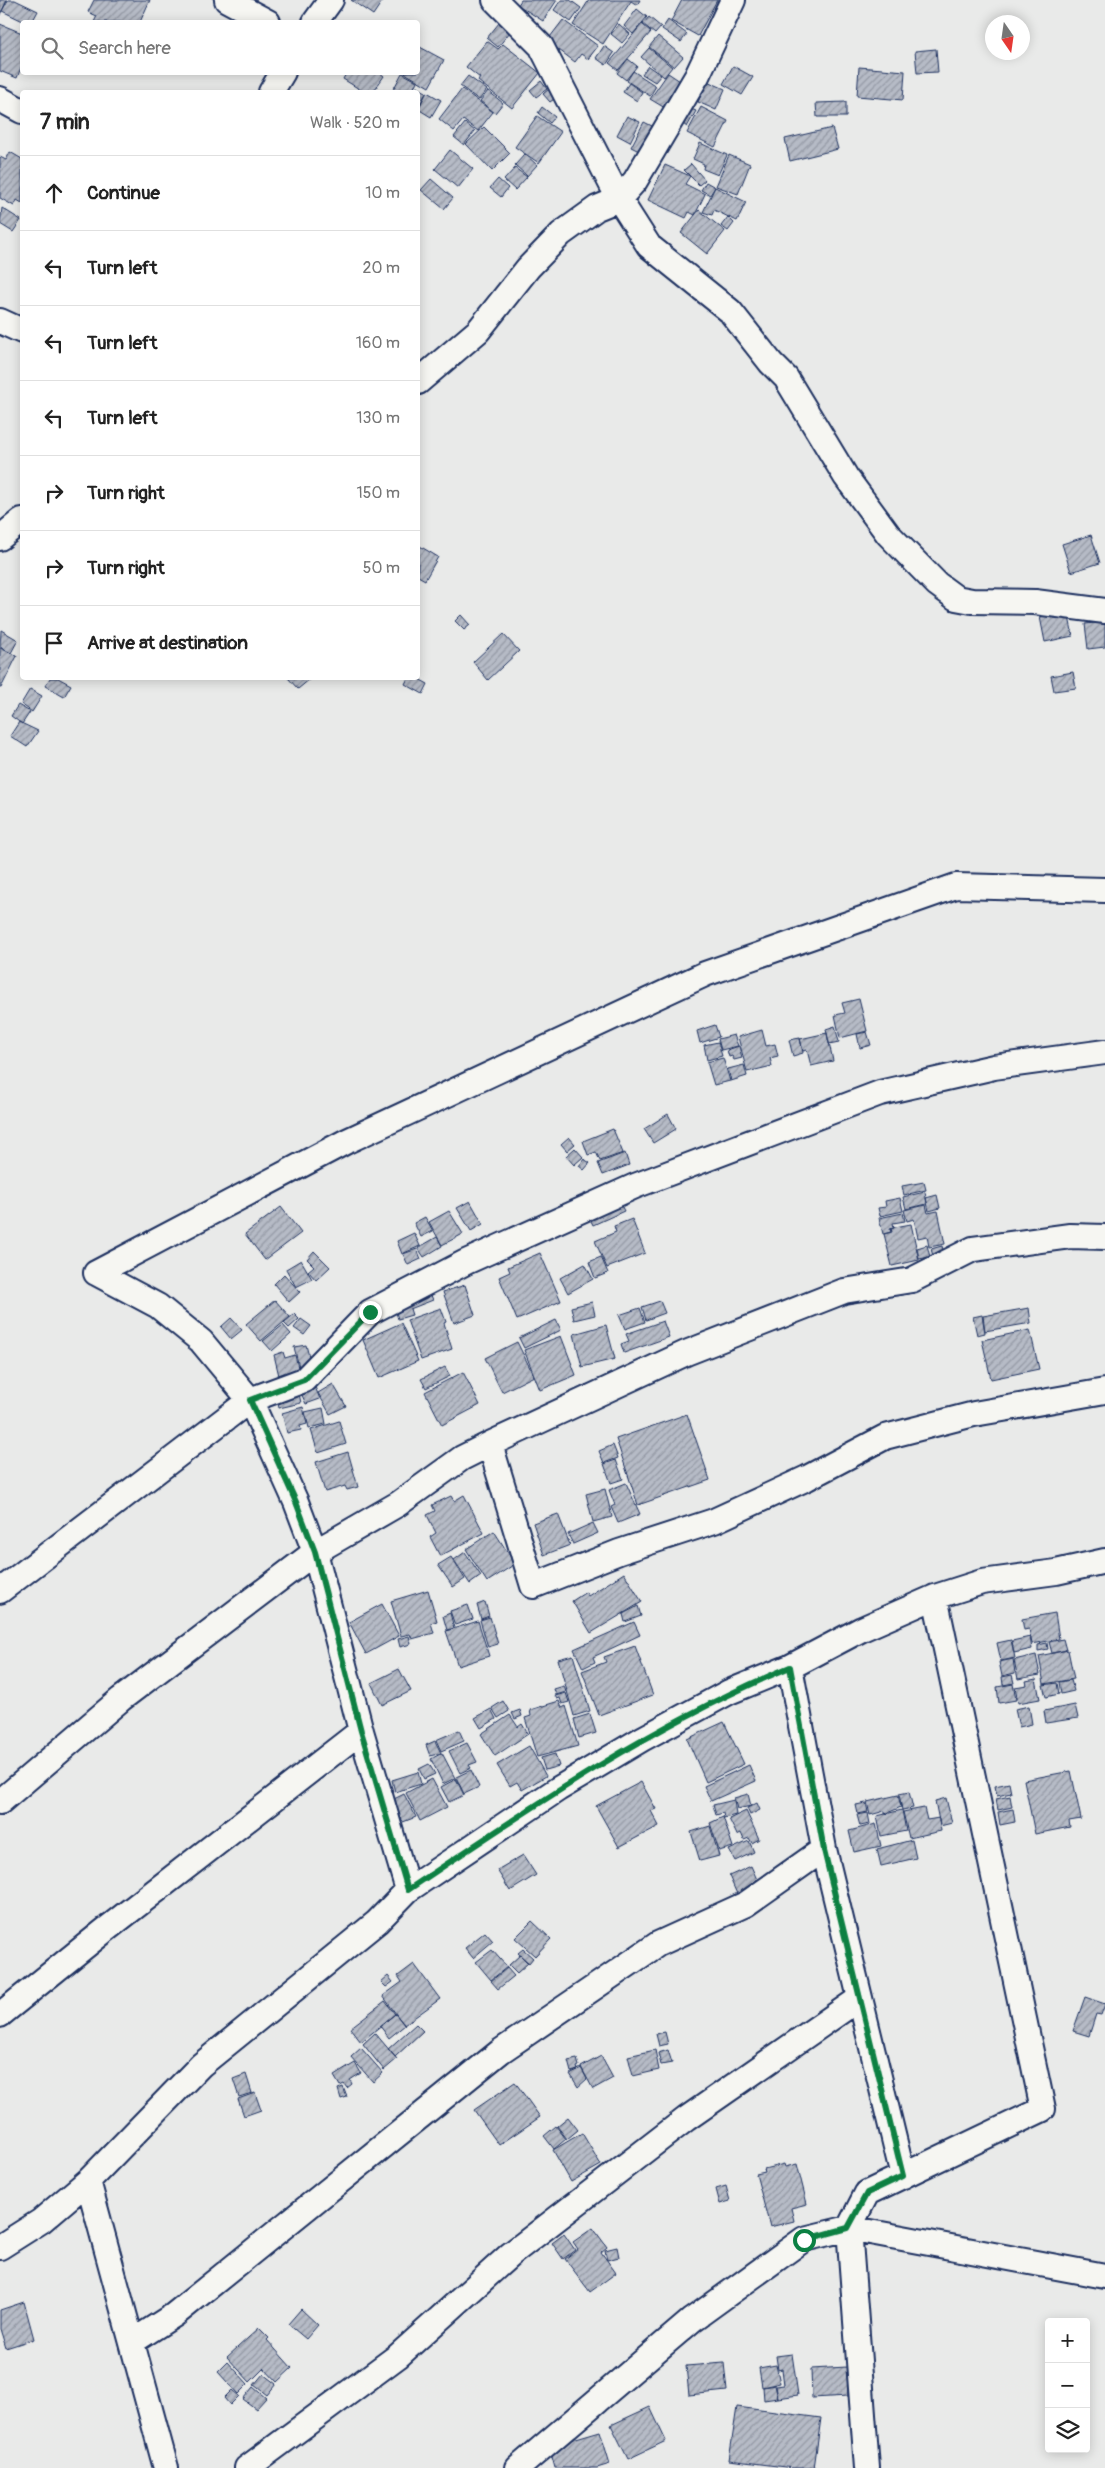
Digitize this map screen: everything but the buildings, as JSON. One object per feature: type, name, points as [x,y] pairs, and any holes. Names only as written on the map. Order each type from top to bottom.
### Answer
[{"type":"street","points":[[227,0],[264,20]]},
{"type":"street","points":[[316,20],[331,0]]},
{"type":"street","points":[[495,0],[541,46],[619,199],[650,246],[730,311],[771,363],[786,378],[846,477],[888,534],[937,584],[956,598],[972,601],[1035,602],[1105,611]]},
{"type":"street","points":[[420,380],[478,331],[528,268],[561,234],[597,208],[619,199],[635,181],[697,76],[733,0]]},
{"type":"street","points":[[272,90],[281,75]]},
{"type":"street","points":[[0,99],[20,110]]},
{"type":"street","points":[[0,321],[20,331]]},
{"type":"street","points":[[0,538],[20,522]]},
{"type":"street","points":[[408,1890],[361,1731],[315,1552],[296,1502],[250,1400],[202,1341],[158,1306],[96,1273],[347,1141],[706,974],[956,886],[1105,890]]},
{"type":"street","points":[[0,1591],[250,1400],[304,1380],[370,1312],[466,1262],[635,1186],[880,1092],[994,1067],[1105,1052]]},
{"type":"street","points":[[0,1802],[120,1699],[315,1552],[398,1504],[462,1458],[686,1353],[844,1292],[912,1280],[974,1249],[1070,1236],[1105,1237]]},
{"type":"street","points":[[490,1444],[533,1586],[619,1552],[714,1522],[807,1478],[885,1437],[974,1414],[1105,1391]]},
{"type":"street","points":[[0,2247],[41,2222],[88,2181],[201,2065],[378,1922],[408,1890],[558,1789],[642,1739],[729,1692],[790,1667],[862,1629],[935,1597],[982,1582],[1056,1572],[1105,1561]]},
{"type":"street","points":[[867,2468],[848,2228],[867,2193],[1042,2109],[935,1597]]},
{"type":"street","points":[[790,1667],[824,1850],[903,2176]]},
{"type":"street","points":[[0,2015],[111,1925],[361,1731]]},
{"type":"street","points":[[132,2342],[181,2309],[501,2051],[658,1944],[746,1904],[824,1850]]},
{"type":"street","points":[[247,2468],[398,2356],[511,2254],[686,2119],[860,1998]]},
{"type":"street","points":[[88,2181],[166,2468]]},
{"type":"street","points":[[518,2468],[692,2320],[804,2240],[848,2228],[1105,2276]]},
{"type":"route","points":[[370,1312],[304,1380],[250,1400],[296,1502],[315,1552],[341,1645],[361,1731],[408,1890],[558,1789],[642,1739],[729,1692],[790,1667],[824,1850],[903,2176],[867,2193],[848,2228],[804,2240]]}]
